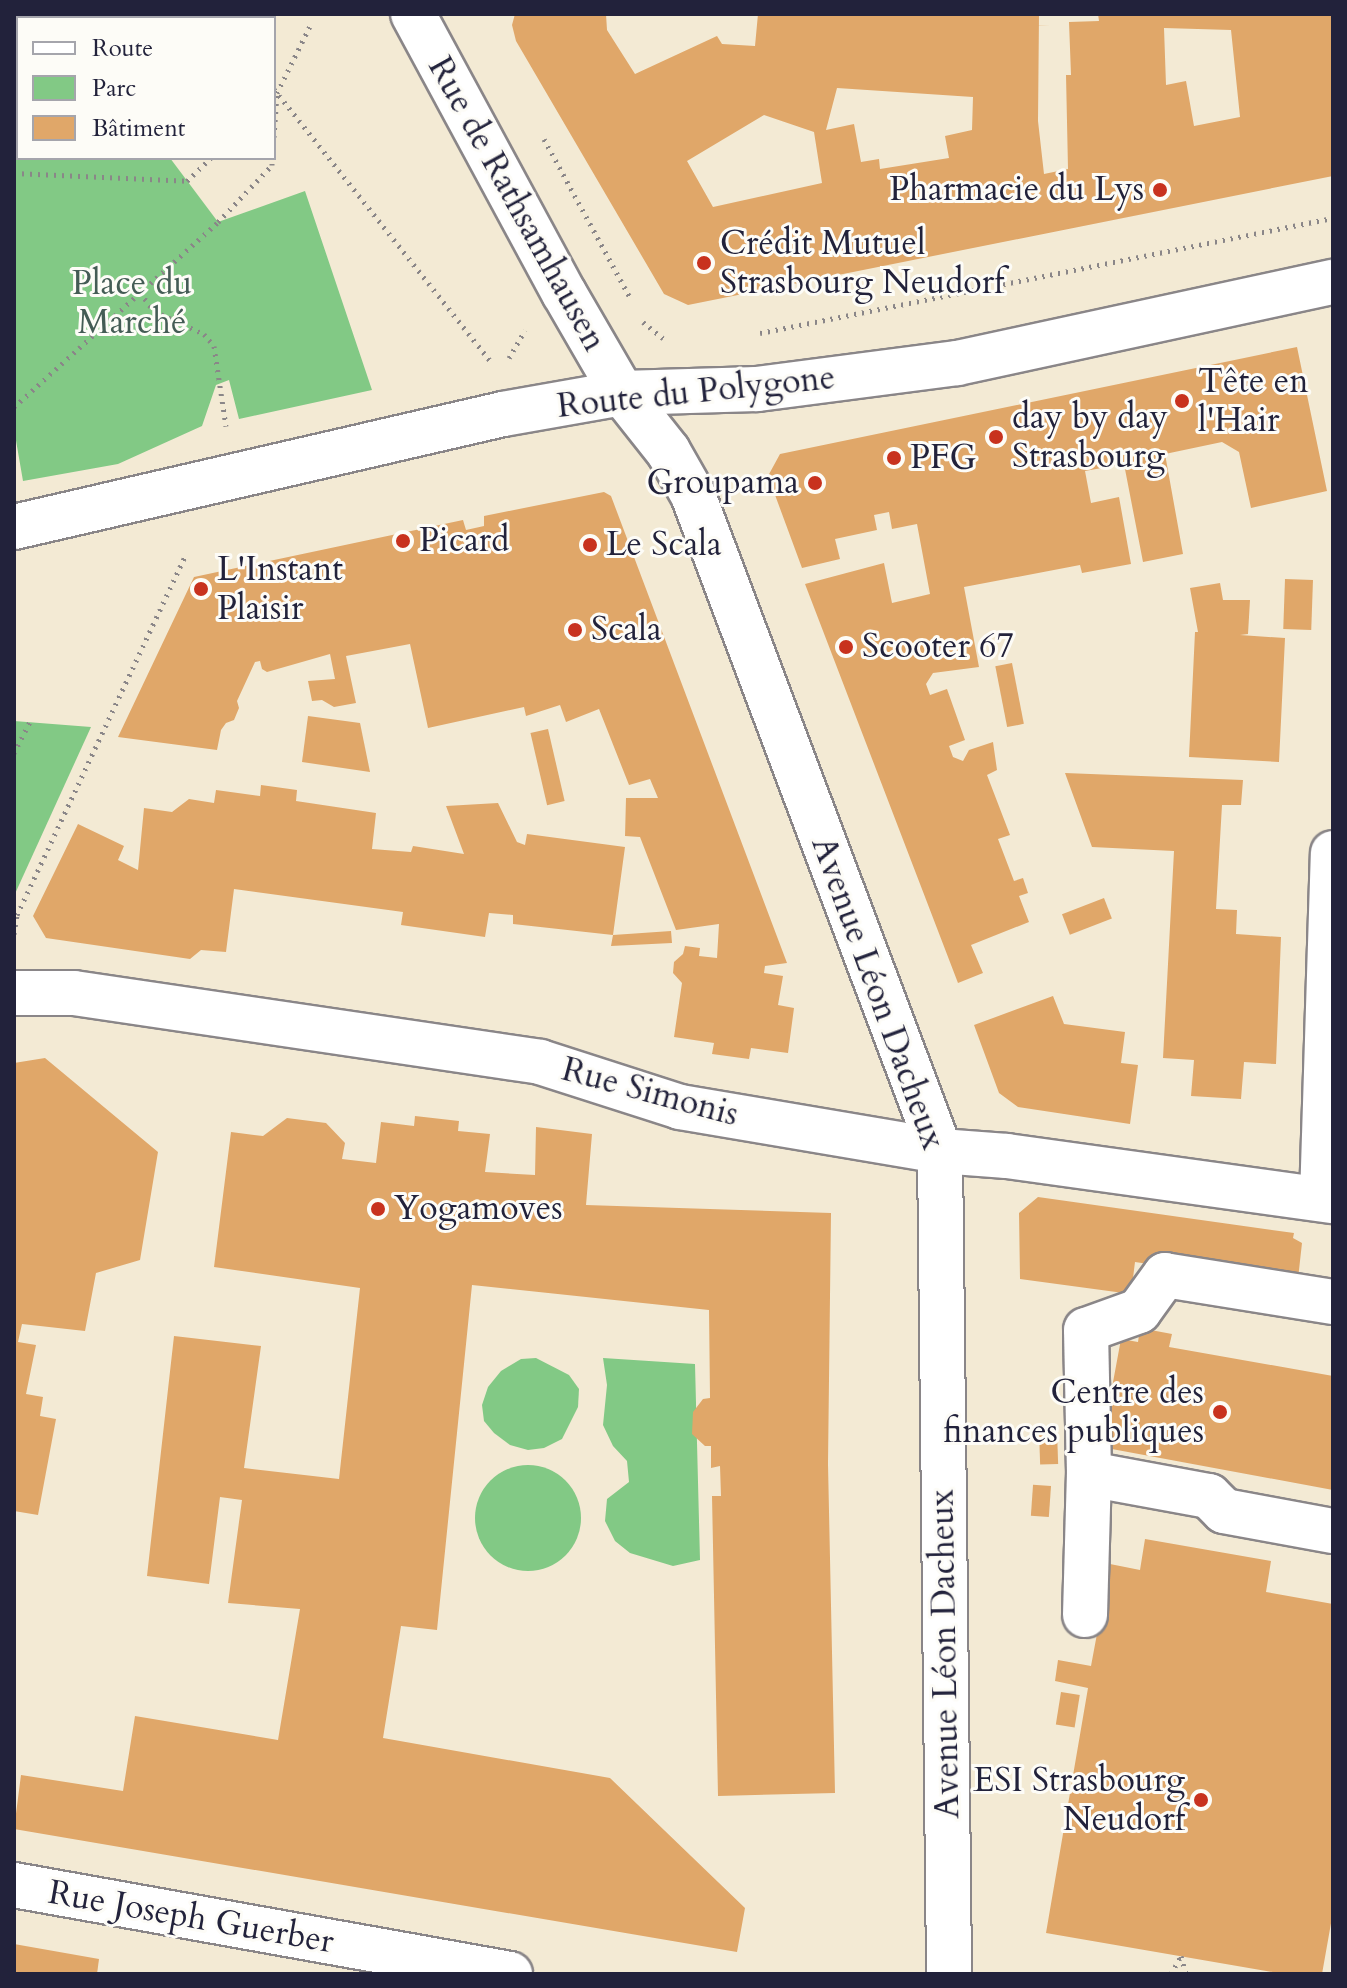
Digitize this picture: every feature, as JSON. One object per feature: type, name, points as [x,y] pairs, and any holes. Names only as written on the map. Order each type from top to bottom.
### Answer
[{"type":"street","name":"Rue de Rathsamhausen","points":[[423,18],[622,393]]},
{"type":"street","name":"Route du Polygone","points":[[14,527],[503,414],[622,393],[757,389],[957,363],[1333,282]]},
{"type":"street","name":"Avenue Léon Dacheux","points":[[622,393],[668,451],[693,495],[940,1151],[949,1974]]},
{"type":"street","points":[[1327,1200],[1333,853]]},
{"type":"street","name":"Rue Simonis","points":[[14,993],[74,993],[540,1062],[680,1107],[940,1151],[1007,1156],[1327,1200]]},
{"type":"street","points":[[1085,1615],[1089,1474],[1086,1330],[1139,1311],[1165,1275],[1333,1302]]},
{"type":"street","points":[[1089,1474],[1209,1496],[1224,1511],[1333,1531]]},
{"type":"street","name":"Rue Joseph Guerber","points":[[14,1885],[510,1974]]},
{"type":"path","points":[[276,91],[312,22]]},
{"type":"path","points":[[276,94],[492,363]]},
{"type":"path","points":[[14,173],[187,181],[209,160]]},
{"type":"path","points":[[14,407],[218,222],[272,165],[272,160]]},
{"type":"path","points":[[744,336],[1333,218]]},
{"type":"path","points":[[616,264],[633,302]]},
{"type":"path","points":[[140,292],[154,311],[204,334],[214,346],[222,383],[227,435]]},
{"type":"path","points":[[639,313],[644,324],[664,338],[675,341]]},
{"type":"path","points":[[14,934],[17,915],[185,556]]},
{"type":"path","points":[[14,753],[30,722]]},
{"type":"path","points":[[1171,1974],[1181,1956],[1186,1974]]},
{"type":"green space","name":"Place du Marché","points":[[14,14],[60,14],[62,16],[16,16],[16,160],[172,160],[218,222],[305,191],[372,390],[239,419],[229,380],[216,385],[202,426],[118,464],[23,481],[14,429]]},
{"type":"green space","points":[[14,721],[91,727],[14,896]]},
{"type":"green space","points":[[536,1358],[569,1375],[579,1389],[578,1407],[562,1439],[544,1448],[528,1450],[510,1445],[494,1433],[484,1421],[482,1405],[488,1387],[501,1371],[521,1359]]},
{"type":"green space","points":[[603,1358],[695,1364],[700,1560],[673,1566],[630,1553],[615,1541],[605,1521],[607,1499],[629,1482],[627,1461],[613,1446],[603,1425],[607,1385]]},
{"type":"green space","points":[[528,1465],[548,1469],[566,1480],[577,1498],[581,1518],[577,1538],[566,1556],[548,1567],[528,1571],[508,1567],[490,1556],[479,1538],[475,1518],[479,1498],[490,1480],[508,1469]]},
{"type":"building","points":[[515,14],[606,14],[607,30],[635,74],[717,36],[722,44],[755,46],[758,14],[1039,14],[1038,121],[1044,174],[1068,169],[1066,75],[1071,75],[1069,22],[1099,21],[1098,14],[1333,14],[1333,176],[688,305],[664,294],[516,41],[512,25]],"holes":[[[1164,28],[1231,30],[1240,117],[1194,126],[1186,81],[1166,85]],[[837,88],[973,97],[972,130],[945,136],[949,158],[880,169],[879,159],[861,162],[854,124],[826,130]],[[764,115],[814,132],[822,183],[713,207],[687,161]]]},
{"type":"building","points":[[1297,347],[1327,491],[1251,508],[1239,452],[1222,442],[1165,454],[1183,554],[1143,562],[1124,464],[1085,471],[1091,503],[1119,497],[1131,564],[1082,573],[1080,565],[964,587],[979,667],[933,673],[926,684],[930,695],[947,689],[965,740],[949,746],[953,757],[963,761],[969,750],[993,742],[997,770],[987,775],[1010,835],[998,839],[1014,881],[1023,878],[1028,893],[1019,896],[1029,922],[971,945],[983,973],[958,983],[805,584],[884,563],[892,603],[930,594],[917,524],[892,529],[889,512],[874,515],[877,530],[835,539],[840,559],[802,568],[768,476],[780,454]]},
{"type":"building","points":[[604,492],[611,496],[787,963],[765,966],[764,973],[783,976],[778,1005],[794,1008],[788,1053],[751,1048],[749,1059],[712,1054],[714,1043],[674,1037],[682,983],[673,973],[674,962],[683,954],[685,946],[700,948],[699,956],[717,958],[719,924],[676,930],[640,837],[625,836],[626,798],[658,798],[650,779],[629,785],[599,709],[566,722],[560,705],[526,716],[524,707],[428,728],[410,644],[346,656],[356,703],[334,707],[322,700],[312,701],[308,681],[335,679],[330,654],[267,672],[262,669],[260,661],[255,662],[237,701],[239,708],[234,720],[226,723],[221,730],[217,750],[118,737],[194,577],[463,520],[466,530],[484,526],[484,516]]},
{"type":"building","points":[[1285,579],[1313,580],[1311,630],[1283,629]]},
{"type":"building","points":[[1220,583],[1223,600],[1250,600],[1248,634],[1240,635],[1285,638],[1279,762],[1189,757],[1195,632],[1198,632],[1190,588]]},
{"type":"building","points":[[1012,663],[1024,724],[1007,727],[995,666]]},
{"type":"building","points":[[308,716],[360,723],[370,772],[302,762]]},
{"type":"building","points":[[548,729],[565,801],[547,805],[530,733]]},
{"type":"building","points":[[1065,773],[1243,780],[1241,805],[1222,805],[1216,909],[1237,910],[1236,934],[1281,937],[1276,1064],[1244,1062],[1241,1099],[1191,1096],[1194,1060],[1163,1058],[1174,851],[1092,847]]},
{"type":"building","points":[[261,785],[297,790],[296,801],[376,813],[372,849],[411,852],[413,846],[464,854],[446,806],[498,803],[517,842],[525,845],[527,834],[625,847],[613,935],[513,924],[513,915],[489,913],[485,937],[401,925],[403,912],[234,889],[226,952],[201,950],[190,959],[46,938],[33,916],[78,824],[124,846],[118,860],[138,870],[144,808],[172,812],[189,799],[214,803],[216,790],[260,796]]},
{"type":"building","points":[[1104,898],[1112,919],[1070,935],[1062,914]]},
{"type":"building","points":[[671,931],[672,943],[611,946],[613,935]]},
{"type":"building","points":[[1053,996],[1064,1024],[1125,1032],[1121,1063],[1138,1065],[1130,1124],[1018,1107],[999,1093],[974,1025]]},
{"type":"building","points":[[45,1058],[158,1152],[140,1260],[96,1273],[85,1331],[22,1324],[18,1342],[36,1345],[26,1394],[43,1397],[40,1416],[56,1419],[38,1515],[14,1511],[14,1063]]},
{"type":"building","points":[[415,1116],[459,1121],[458,1131],[490,1134],[485,1172],[535,1175],[536,1127],[592,1134],[586,1205],[831,1213],[828,1464],[835,1793],[718,1796],[712,1496],[721,1496],[720,1466],[711,1468],[711,1446],[705,1446],[692,1434],[693,1412],[703,1399],[710,1398],[709,1310],[472,1285],[437,1630],[401,1626],[383,1738],[610,1778],[745,1908],[737,1952],[14,1829],[21,1775],[123,1791],[135,1716],[278,1740],[300,1609],[228,1603],[242,1500],[220,1497],[209,1584],[147,1576],[174,1336],[261,1346],[244,1468],[339,1479],[360,1288],[214,1267],[231,1132],[263,1136],[287,1118],[326,1123],[345,1143],[342,1159],[376,1163],[381,1122],[414,1126]]},
{"type":"building","points":[[1038,1197],[1294,1233],[1293,1238],[1302,1243],[1298,1279],[1285,1284],[1135,1262],[1131,1294],[1020,1279],[1019,1213]]},
{"type":"building","name":"Centre des finances publiques","points":[[1140,1328],[1172,1334],[1169,1347],[1333,1376],[1333,1490],[1101,1447],[1121,1339],[1138,1342]]},
{"type":"building","points":[[1057,1431],[1058,1464],[1040,1465],[1039,1432]]},
{"type":"building","points":[[1033,1485],[1051,1486],[1049,1517],[1031,1516]]},
{"type":"building","name":"ESI Strasbourg Neudorf","points":[[1145,1539],[1271,1561],[1266,1592],[1333,1604],[1333,1912],[1322,1974],[1284,1974],[1046,1933],[1088,1688],[1055,1681],[1058,1660],[1091,1666],[1110,1564],[1140,1570]]},
{"type":"building","points":[[1061,1692],[1080,1695],[1075,1728],[1056,1725]]},
{"type":"building","points":[[14,1944],[99,1959],[97,1974],[14,1974]]},
{"type":"place","name":"Pharmacie du Lys","points":[[1160,190]]},
{"type":"place","name":"Crédit Mutuel Strasbourg Neudorf","points":[[704,263]]},
{"type":"place","name":"Tête en l'Hair","points":[[1182,401]]},
{"type":"place","name":"day by day Strasbourg","points":[[996,437]]},
{"type":"place","name":"PFG","points":[[894,458]]},
{"type":"place","name":"Groupama","points":[[815,483]]},
{"type":"place","name":"Picard","points":[[403,541]]},
{"type":"place","name":"Le Scala","points":[[590,545]]},
{"type":"place","name":"L'Instant Plaisir","points":[[201,589]]},
{"type":"place","name":"Scala","points":[[575,630]]},
{"type":"place","name":"Scooter 67","points":[[846,647]]},
{"type":"place","name":"Yogamoves","points":[[378,1209]]},
{"type":"place","name":"Centre des finances publiques","points":[[1220,1412]]},
{"type":"place","name":"ESI Strasbourg Neudorf","points":[[1201,1800]]}]
